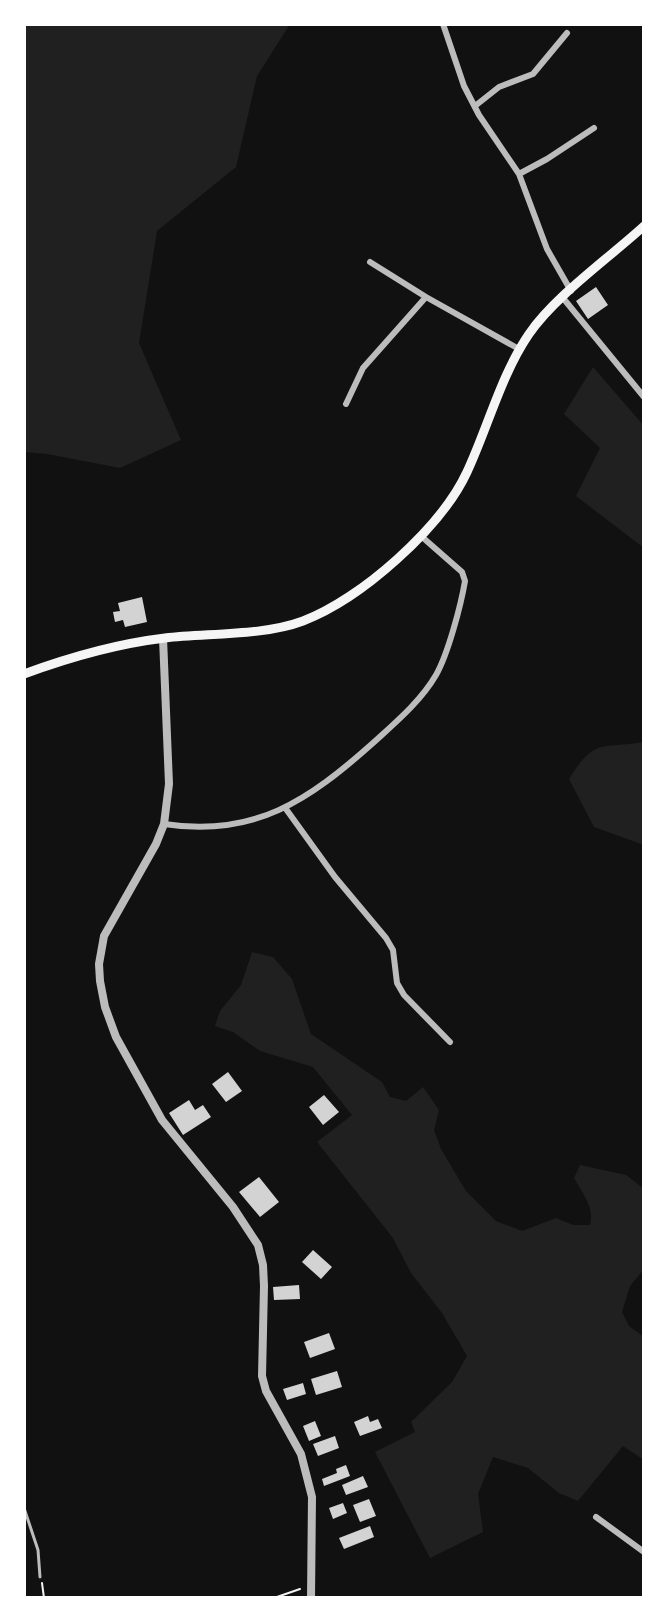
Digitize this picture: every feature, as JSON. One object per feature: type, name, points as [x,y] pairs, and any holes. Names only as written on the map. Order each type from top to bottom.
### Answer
[{"type":"main road","points":[[24,674],[105,647],[280,627],[303,621],[359,588],[421,536],[453,498],[466,475],[519,349],[532,330],[644,226]]},
{"type":"street","points":[[443,24],[464,86],[519,174],[567,295],[644,397]]},
{"type":"street","points":[[475,106],[499,87],[533,74],[567,33]]},
{"type":"street","points":[[519,174],[594,128]]},
{"type":"street","points":[[370,262],[519,349]]},
{"type":"street","points":[[346,404],[363,368],[426,297]]},
{"type":"street","points":[[164,824],[222,826],[244,823],[286,809],[325,784],[402,716],[436,674],[465,581],[462,572],[421,536]]},
{"type":"street","points":[[163,638],[169,784],[164,824],[104,936],[99,964],[105,1007],[116,1037],[162,1120],[233,1207],[258,1245],[264,1286],[262,1376],[266,1391],[301,1454],[312,1497],[311,1598]]},
{"type":"street","points":[[286,809],[335,877],[386,938],[393,950],[397,983],[404,995],[450,1042]]},
{"type":"street","points":[[596,1517],[644,1552]]},
{"type":"lane","points":[[24,1508],[38,1550],[40,1577]]},
{"type":"path","points":[[40,1577],[44,1598]]},
{"type":"path","points":[[274,1598],[311,1586]]},
{"type":"shaded area","points":[[24,24],[290,24],[257,76],[236,167],[157,231],[139,343],[181,440],[120,468],[24,452]]},
{"type":"shaded area","points":[[593,367],[644,426],[644,548],[576,496],[600,448],[564,414]]},
{"type":"shaded area","points":[[644,742],[644,845],[594,827],[569,779],[586,756],[600,747]]},
{"type":"shaded area","points":[[252,952],[273,957],[292,979],[311,1034],[382,1082],[390,1097],[406,1101],[423,1087],[439,1110],[434,1130],[441,1149],[466,1191],[496,1221],[522,1231],[556,1218],[573,1225],[590,1225],[589,1206],[574,1178],[580,1165],[626,1175],[644,1189],[644,1269],[630,1286],[622,1312],[629,1326],[644,1337],[644,1460],[623,1446],[578,1501],[559,1493],[528,1468],[493,1457],[478,1494],[483,1532],[430,1558],[375,1452],[415,1432],[411,1422],[452,1382],[467,1356],[442,1313],[411,1273],[393,1238],[317,1142],[352,1115],[313,1067],[260,1051],[233,1032],[215,1026],[220,1011],[241,985]]},
{"type":"building","points":[[596,287],[608,305],[588,319],[576,301]]},
{"type":"building","points":[[142,597],[147,622],[125,627],[123,620],[115,622],[113,612],[120,611],[118,603]]},
{"type":"building","points":[[228,1072],[242,1091],[226,1102],[212,1084]]},
{"type":"building","points":[[324,1095],[339,1112],[323,1125],[309,1107]]},
{"type":"building","points":[[189,1100],[195,1110],[203,1105],[211,1117],[183,1135],[169,1113]]},
{"type":"building","points":[[259,1177],[279,1202],[260,1217],[239,1192]]},
{"type":"building","points":[[313,1250],[332,1267],[321,1279],[302,1262]]},
{"type":"building","points":[[299,1285],[300,1299],[274,1300],[273,1287]]},
{"type":"building","points":[[329,1333],[335,1349],[310,1358],[304,1342]]},
{"type":"building","points":[[337,1371],[342,1387],[316,1395],[311,1379]]},
{"type":"building","points":[[303,1383],[306,1394],[287,1400],[283,1389]]},
{"type":"building","points":[[368,1416],[370,1422],[378,1419],[382,1428],[360,1436],[354,1422]]},
{"type":"building","points":[[315,1421],[321,1436],[309,1441],[303,1426]]},
{"type":"building","points":[[335,1436],[339,1448],[318,1456],[313,1444]]},
{"type":"building","points":[[346,1465],[350,1476],[324,1486],[322,1479]]},
{"type":"building","points":[[363,1476],[368,1487],[346,1495],[342,1485]]},
{"type":"building","points":[[369,1499],[376,1516],[360,1522],[353,1505]]},
{"type":"building","points":[[343,1503],[347,1513],[333,1519],[329,1508]]},
{"type":"building","points":[[370,1526],[374,1537],[344,1549],[339,1538]]}]
